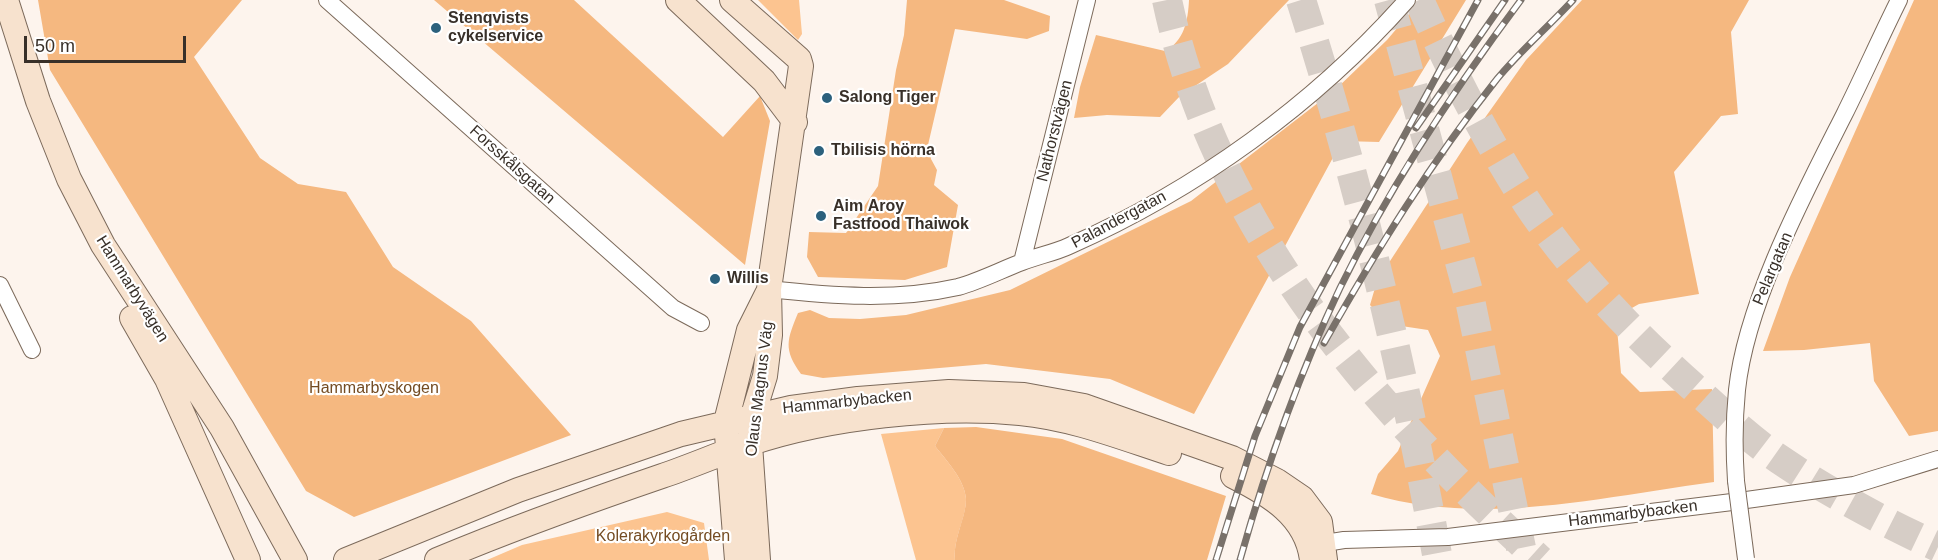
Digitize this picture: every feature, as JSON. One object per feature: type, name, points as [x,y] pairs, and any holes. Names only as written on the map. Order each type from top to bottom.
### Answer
[{"type":"main road","name":"Hammarbyvägen","points":[[6,0],[38,100],[69,179],[103,245],[222,428],[295,560]]},
{"type":"main road","points":[[678,0],[764,81],[795,122]]},
{"type":"main road","name":"Olaus Magnus Väg","points":[[732,0],[799,59],[801,66],[795,122],[769,289],[770,335],[765,376],[753,415],[750,444],[758,560]]},
{"type":"main road","name":"Hammarbyvägen","points":[[0,37],[24,106],[56,180],[167,379],[248,560]]},
{"type":"main road","name":"Olaus Magnus Väg","points":[[737,560],[726,422],[749,330],[769,289]]},
{"type":"main road","name":"Hammarbybacken","points":[[346,560],[518,490],[681,434],[753,415],[858,399],[949,392],[1024,394],[1084,406],[1232,458],[1277,481],[1302,498],[1320,522],[1318,552]]},
{"type":"main road","name":"Hammarbybacken","points":[[436,560],[526,523],[789,432],[861,419],[950,411],[1022,413],[1067,421],[1226,473],[1284,507],[1318,552]]},
{"type":"street","name":"Forsskålsgatan","points":[[327,0],[673,308],[701,323]]},
{"type":"street","name":"Nathorstvägen","points":[[1022,262],[1087,0]]},
{"type":"street","name":"Palandergatan","points":[[769,289],[883,297],[958,286],[1068,247],[1142,209],[1234,153],[1320,86],[1373,39],[1407,0]]},
{"type":"street","name":"Pelargatan","points":[[1746,559],[1738,506],[1734,449],[1737,392],[1752,322],[1770,273],[1808,189],[1899,0]]},
{"type":"street","points":[[0,285],[32,350]]},
{"type":"street","name":"Hammarbybacken","points":[[1318,552],[1854,485],[1938,459]]},
{"type":"green space","name":"Hammarbyskogen","points":[[38,0],[242,0],[194,57],[260,158],[298,184],[346,192],[393,267],[471,321],[571,435],[354,517],[306,491],[50,70]]},
{"type":"green space","points":[[434,0],[574,0],[723,137],[760,96],[770,121],[745,265]]},
{"type":"green space","points":[[758,0],[799,0],[802,34],[798,40]]},
{"type":"green space","points":[[907,0],[1004,0],[1050,16],[1049,31],[1027,39],[955,29],[928,145],[931,159],[937,170],[934,185],[958,205],[947,267],[905,280],[818,277],[807,257],[809,232],[846,233],[878,186],[896,70],[904,35]]},
{"type":"green space","points":[[1189,0],[1289,0],[1228,64],[1180,96],[1160,117],[1107,115],[1074,118],[1080,87],[1096,35],[1165,51],[1177,42],[1184,30]]},
{"type":"green space","points":[[1421,0],[1466,0],[1379,142],[1342,141],[1194,414],[1110,379],[986,364],[823,378],[801,374],[795,365],[789,351],[789,338],[798,313],[810,310],[829,318],[860,319],[906,315],[1010,290],[1191,201],[1336,89],[1387,40]]},
{"type":"green space","points":[[1582,0],[1749,0],[1731,32],[1738,114],[1721,116],[1674,172],[1699,294],[1639,304],[1616,317],[1621,373],[1640,392],[1712,389],[1714,482],[1585,501],[1499,509],[1413,504],[1371,494],[1378,474],[1398,451],[1440,356],[1428,330],[1388,324],[1370,305],[1377,281],[1467,143],[1526,60]]},
{"type":"green space","points":[[1914,0],[1938,0],[1938,431],[1909,436],[1874,381],[1870,343],[1804,350],[1763,351],[1790,277]]},
{"type":"green space","points":[[976,427],[1062,439],[1226,496],[1207,560],[955,560],[956,544],[965,506],[965,492],[954,471],[935,446],[944,428]]},
{"type":"green space","points":[[944,428],[935,446],[959,478],[966,499],[956,544],[955,560],[916,560],[881,434]]},
{"type":"green space","name":"Kolerakyrkogården","points":[[667,512],[704,523],[709,560],[487,560],[522,545]]},
{"type":"tunnel","points":[[1167,0],[1190,82],[1222,161],[1262,236],[1309,308],[1361,376],[1418,441],[1540,560]]},
{"type":"tunnel","points":[[1301,0],[1342,138],[1379,278],[1425,489],[1438,560]]},
{"type":"tunnel","points":[[1389,0],[1469,295],[1521,548]]},
{"type":"tunnel","points":[[1419,0],[1470,104],[1513,180],[1564,254],[1604,300],[1669,365],[1734,424],[1768,451],[1837,495],[1938,547]]},
{"type":"railway","points":[[1216,560],[1255,436],[1300,327],[1478,0]]},
{"type":"railway","points":[[1416,128],[1505,0]]},
{"type":"railway","points":[[1240,560],[1284,422],[1325,320],[1359,250],[1424,140],[1471,69],[1521,0]]},
{"type":"railway","points":[[1324,343],[1384,241],[1449,142],[1497,79],[1573,0]]},
{"type":"place","name":"Stenqvists cykelservice","points":[[436,28]]},
{"type":"place","name":"Salong Tiger","points":[[827,98]]},
{"type":"place","name":"Tbilisis hörna","points":[[819,151]]},
{"type":"place","name":"Aim Aroy Fastfood Thaiwok","points":[[821,216]]},
{"type":"place","name":"Willis","points":[[715,279]]}]
